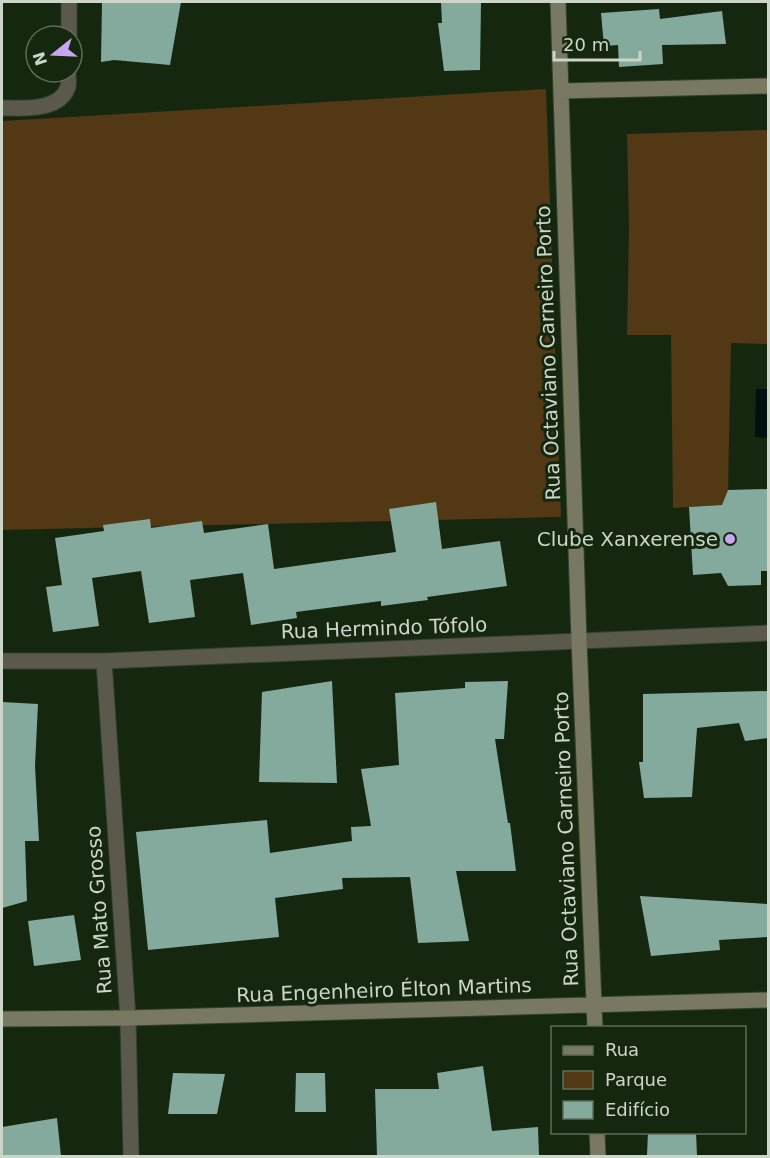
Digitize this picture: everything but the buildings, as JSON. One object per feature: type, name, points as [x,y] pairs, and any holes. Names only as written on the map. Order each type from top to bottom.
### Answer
[{"type":"street","points":[[69,2],[69,24]]},
{"type":"street","name":"Rua Octaviano Carneiro Porto","points":[[558,2],[579,640],[595,1026]]},
{"type":"street","points":[[2,108],[42,107],[57,101],[66,84]]},
{"type":"street","points":[[561,91],[768,86]]},
{"type":"street","name":"Rua Hermindo Tófolo","points":[[2,661],[104,661],[768,633]]},
{"type":"street","name":"Rua Mato Grosso","points":[[104,661],[128,1018],[131,1156]]},
{"type":"street","name":"Rua Engenheiro Élton Martins","points":[[2,1019],[128,1018],[768,1000]]},
{"type":"street","points":[[597,1134],[598,1156]]},
{"type":"green space","points":[[546,89],[561,517],[2,530],[2,121]]},
{"type":"green space","points":[[768,130],[768,344],[731,343],[728,490],[722,505],[673,508],[671,335],[627,335],[629,229],[627,134]]},
{"type":"shaded area","points":[[756,389],[768,389],[768,438],[755,437]]},
{"type":"place","name":"Clube Xanxerense","points":[[730,539]]}]
